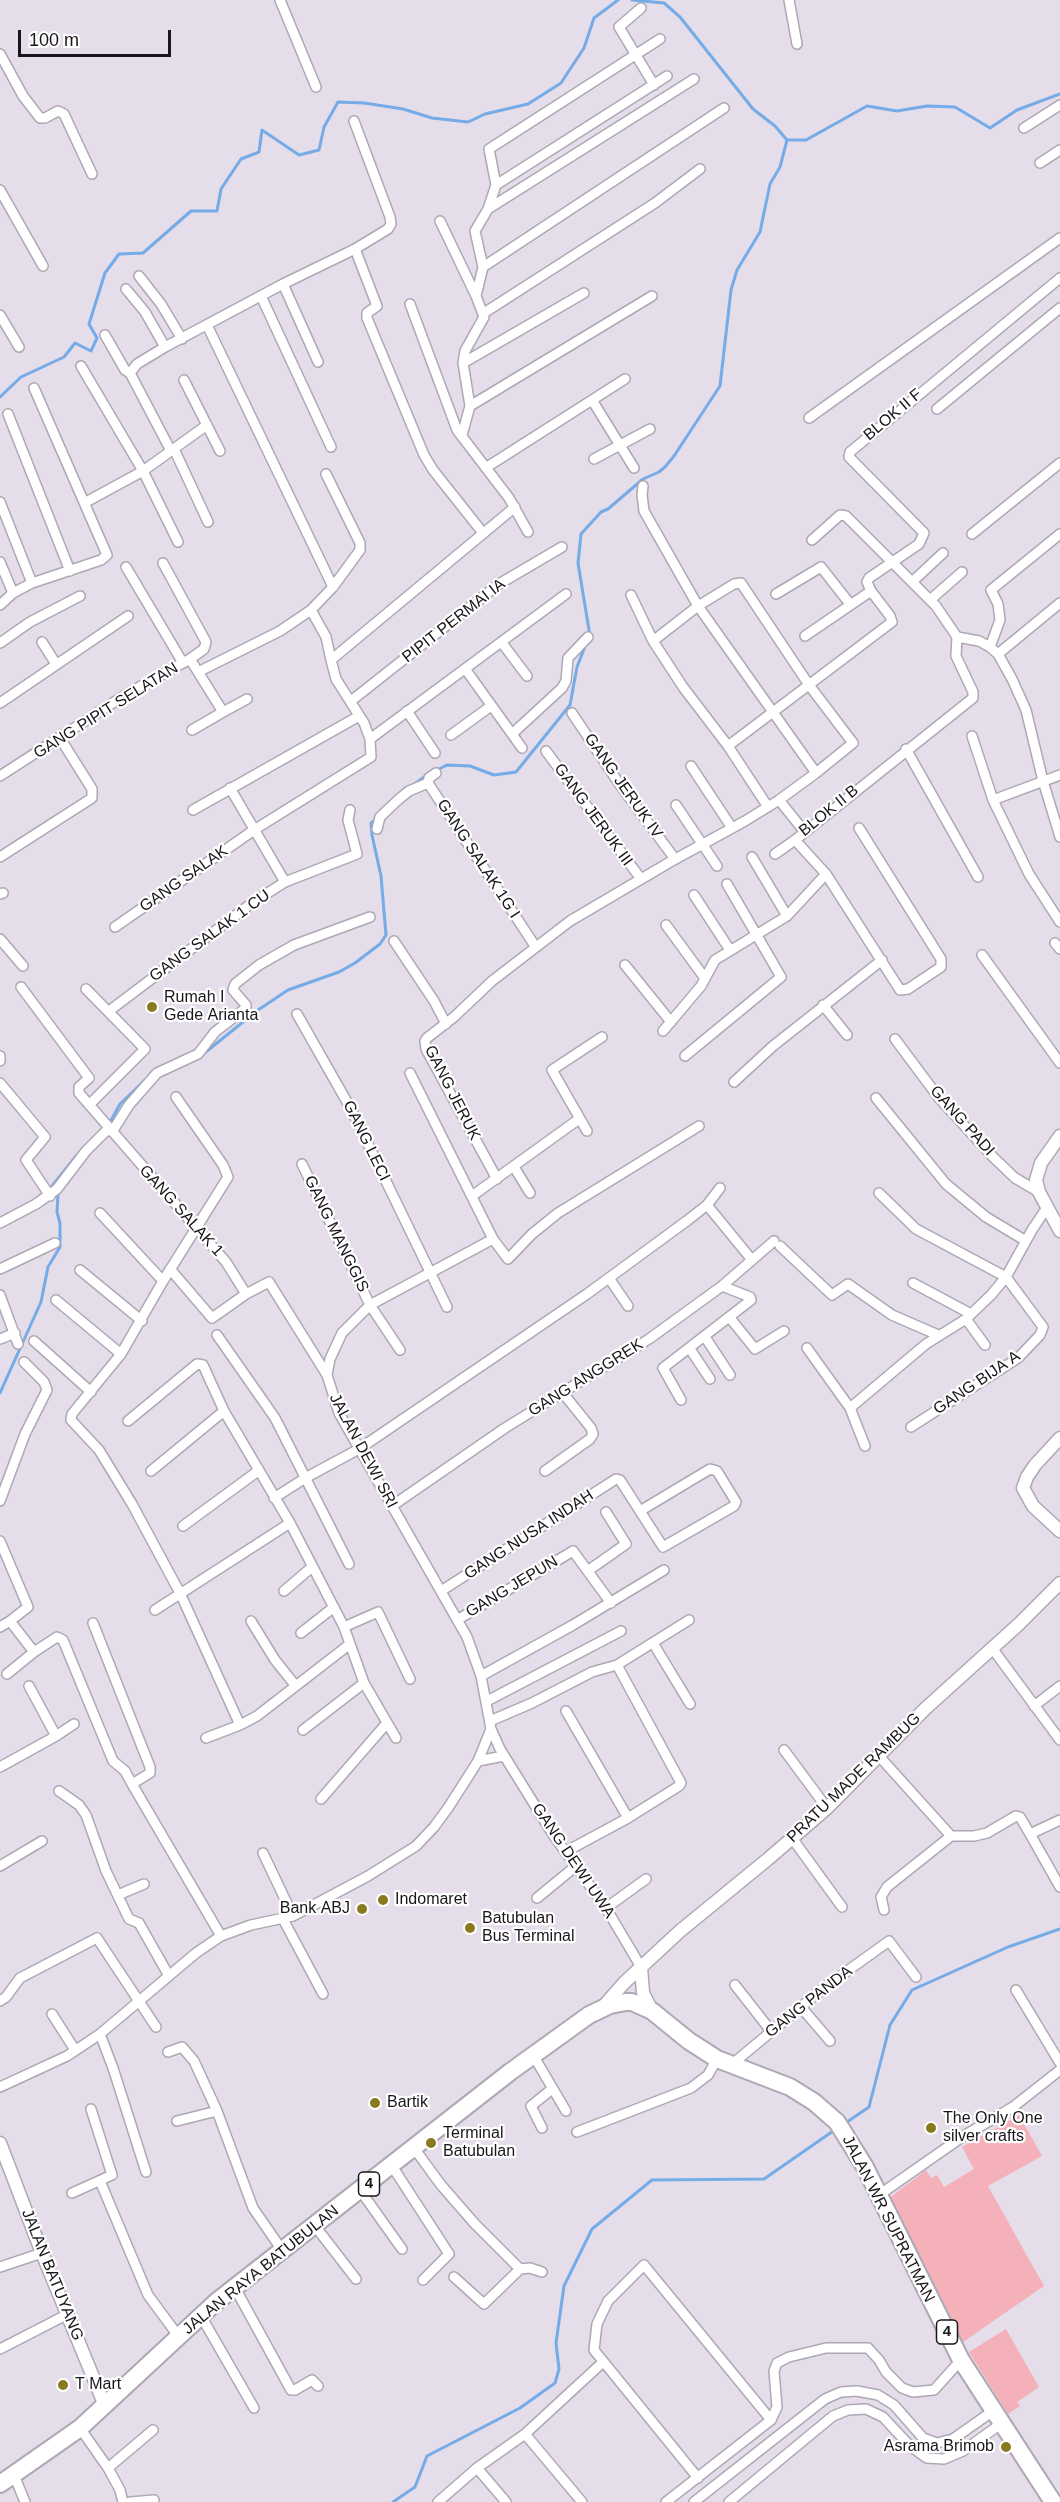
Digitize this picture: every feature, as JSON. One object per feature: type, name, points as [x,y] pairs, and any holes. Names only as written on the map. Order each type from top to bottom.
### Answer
[{"type":"highway","name":"JALAN RAYA BATUBULAN","points":[[7,2479],[80,2428],[201,2316],[235,2288],[533,2055],[600,2009],[616,2003],[632,2002],[652,2011]]},
{"type":"highway","name":"JALAN WR SUPRATMAN","points":[[652,2011],[689,2041],[724,2062],[790,2087],[824,2110],[837,2122],[857,2153],[879,2195],[961,2360],[1053,2502]]},
{"type":"street","points":[[280,0],[316,87]]},
{"type":"street","points":[[789,0],[797,44]]},
{"type":"street","points":[[641,8],[619,27],[654,85]]},
{"type":"street","points":[[476,296],[483,267],[475,231],[488,209],[496,185],[488,154],[491,146],[660,39]]},
{"type":"street","points":[[0,54],[22,96],[40,118],[45,118],[58,111],[64,114],[92,174]]},
{"type":"street","points":[[496,185],[666,76]]},
{"type":"street","points":[[488,209],[694,80]]},
{"type":"street","points":[[1024,128],[1060,105]]},
{"type":"street","points":[[483,267],[724,108]]},
{"type":"street","points":[[129,373],[137,364],[165,347],[283,284],[355,249],[388,229],[391,224],[354,121]]},
{"type":"street","points":[[1040,163],[1060,150]]},
{"type":"street","points":[[484,312],[655,203],[700,169]]},
{"type":"street","points":[[0,190],[43,266]]},
{"type":"street","points":[[440,221],[484,312],[482,322],[465,351],[463,363],[470,406],[462,435]]},
{"type":"street","points":[[809,418],[1060,238]]},
{"type":"street","points":[[355,249],[377,306],[367,313],[367,318],[424,455],[433,470],[483,533]]},
{"type":"street","points":[[139,276],[161,304],[182,339]]},
{"type":"street","name":"BLOK II F","points":[[892,562],[919,544],[924,533],[849,457],[850,452],[1060,278]]},
{"type":"street","points":[[283,284],[318,362]]},
{"type":"street","points":[[126,289],[145,312],[165,347]]},
{"type":"street","points":[[463,363],[584,293]]},
{"type":"street","points":[[261,296],[331,447]]},
{"type":"street","points":[[470,406],[652,296]]},
{"type":"street","points":[[410,304],[454,425],[515,507],[528,532]]},
{"type":"street","points":[[937,409],[1060,308]]},
{"type":"street","points":[[0,315],[19,347]]},
{"type":"street","points":[[207,325],[333,587]]},
{"type":"street","points":[[105,335],[172,450],[208,522]]},
{"type":"street","points":[[81,366],[143,471],[178,542]]},
{"type":"street","points":[[487,467],[625,378]]},
{"type":"street","points":[[184,380],[220,451]]},
{"type":"street","points":[[0,605],[13,593],[32,583],[101,560],[107,555],[86,502],[34,388]]},
{"type":"street","points":[[592,400],[634,468]]},
{"type":"street","points":[[8,414],[69,571]]},
{"type":"street","points":[[86,502],[143,471],[207,425]]},
{"type":"street","points":[[594,459],[650,429]]},
{"type":"street","points":[[972,534],[1060,464]]},
{"type":"street","points":[[198,672],[280,631],[311,610],[333,587],[360,550],[360,543],[326,474]]},
{"type":"street","points":[[643,486],[644,511],[698,606],[816,773]]},
{"type":"street","points":[[0,502],[32,583]]},
{"type":"street","points":[[331,660],[515,507]]},
{"type":"street","points":[[812,540],[843,514],[930,600],[957,637],[979,641],[998,654],[1026,710],[1043,781],[1060,837]]},
{"type":"street","points":[[990,647],[1000,620],[998,604],[991,590],[1060,534]]},
{"type":"street","name":"PIPIT PERMAI IA","points":[[351,701],[499,584],[562,548]]},
{"type":"street","points":[[912,582],[943,553]]},
{"type":"street","points":[[0,562],[13,593]]},
{"type":"street","points":[[728,746],[892,622],[891,616],[871,591],[867,582],[869,578],[892,562]]},
{"type":"street","points":[[126,567],[187,661],[204,649],[206,642],[163,563]]},
{"type":"street","points":[[776,594],[821,567],[850,604]]},
{"type":"street","points":[[930,600],[962,573]]},
{"type":"street","points":[[653,641],[698,606],[734,584],[741,583],[808,684]]},
{"type":"street","points":[[805,636],[871,591]]},
{"type":"street","points":[[311,610],[326,637],[336,679],[351,701],[370,739],[566,594]]},
{"type":"street","points":[[632,595],[653,641],[683,687],[728,746],[768,807]]},
{"type":"street","points":[[0,643],[30,622],[80,596]]},
{"type":"street","points":[[998,654],[1060,603]]},
{"type":"street","points":[[0,703],[128,616]]},
{"type":"street","points":[[512,734],[562,688],[566,681],[568,658],[588,637]]},
{"type":"street","name":"BLOK II B","points":[[860,828],[942,964],[939,969],[905,990],[898,988],[826,874],[795,840],[906,749],[973,698],[973,692],[955,652],[957,637]]},
{"type":"street","points":[[42,642],[56,664]]},
{"type":"street","points":[[502,643],[527,676]]},
{"type":"street","name":"GANG PIPIT SELATAN","points":[[0,776],[125,695],[187,661],[198,672],[223,712]]},
{"type":"street","points":[[466,670],[522,748]]},
{"type":"street","name":"GANG JERUK","points":[[497,1179],[424,1045],[427,1038],[446,1024],[492,981],[570,921],[768,807],[852,745],[808,684]]},
{"type":"street","points":[[192,730],[247,699]]},
{"type":"street","points":[[451,735],[491,706]]},
{"type":"street","points":[[407,711],[435,753]]},
{"type":"street","name":"GANG JERUK IV","points":[[572,713],[620,785],[675,859]]},
{"type":"street","points":[[193,810],[359,716]]},
{"type":"street","points":[[972,735],[993,800],[1029,874],[1060,922]]},
{"type":"street","points":[[0,857],[92,798],[92,789],[60,738]]},
{"type":"street","name":"GANG SALAK","points":[[115,927],[254,830],[371,757],[370,739]]},
{"type":"street","points":[[906,749],[978,877]]},
{"type":"street","name":"GANG JERUK III","points":[[546,751],[640,879]]},
{"type":"street","points":[[691,766],[732,828]]},
{"type":"street","name":"GANG SALAK 1G I","points":[[436,773],[429,778],[428,783],[535,946]]},
{"type":"street","points":[[993,800],[1060,775]]},
{"type":"street","points":[[377,829],[380,817],[399,799],[428,783]]},
{"type":"street","name":"GANG SALAK 1 CU","points":[[109,1011],[252,903],[285,882],[230,788]]},
{"type":"street","points":[[779,800],[804,831]]},
{"type":"street","points":[[676,805],[717,866]]},
{"type":"street","points":[[285,882],[357,854],[348,820],[350,810]]},
{"type":"street","points":[[774,854],[795,840]]},
{"type":"street","points":[[752,857],[787,916]]},
{"type":"street","points":[[663,1031],[697,991],[715,960],[787,916],[826,874]]},
{"type":"street","points":[[685,1056],[781,978],[779,970],[727,884]]},
{"type":"street","points":[[694,895],[730,950]]},
{"type":"street","points":[[0,1223],[50,1196],[86,1151],[110,1130],[157,1073],[195,1057],[216,1030],[246,1008],[233,990],[235,984],[294,945],[370,917]]},
{"type":"street","points":[[666,925],[704,977]]},
{"type":"street","points":[[0,939],[23,966]]},
{"type":"street","points":[[394,941],[434,1001],[446,1024]]},
{"type":"street","points":[[982,955],[1060,1063]]},
{"type":"street","points":[[734,1082],[773,1046],[882,960]]},
{"type":"street","points":[[625,965],[671,1022]]},
{"type":"street","points":[[21,987],[89,1078],[78,1091],[90,1104],[144,1052],[145,1048],[86,988]]},
{"type":"street","points":[[823,1005],[847,1035]]},
{"type":"street","name":"GANG LECI","points":[[297,1014],[351,1108],[428,1272],[447,1307]]},
{"type":"street","points":[[587,1131],[552,1070],[602,1036]]},
{"type":"street","name":"GANG PADI","points":[[895,1039],[939,1098],[993,1157],[1015,1178],[1039,1192]]},
{"type":"street","points":[[410,1073],[493,1239],[506,1258],[511,1258],[532,1234],[558,1213],[699,1126]]},
{"type":"street","points":[[0,1083],[45,1137],[26,1160],[50,1196]]},
{"type":"street","points":[[176,1097],[223,1165],[227,1180],[196,1226],[121,1354],[72,1414],[72,1422],[99,1449],[132,1504],[180,1593],[240,1725]]},
{"type":"street","points":[[876,1098],[946,1184],[986,1217],[1026,1241]]},
{"type":"street","name":"GANG SALAK 1","points":[[90,1104],[110,1130],[226,1262],[246,1294]]},
{"type":"street","points":[[472,1196],[579,1119]]},
{"type":"street","points":[[1060,1136],[1041,1163],[1036,1180],[1039,1192],[1060,1231]]},
{"type":"street","name":"GANG MANGGIS","points":[[302,1164],[370,1305],[400,1350]]},
{"type":"street","points":[[514,1167],[530,1193]]},
{"type":"street","points":[[274,1498],[359,1449],[609,1278],[707,1205],[720,1188]]},
{"type":"street","points":[[879,1192],[916,1229],[1006,1277]]},
{"type":"street","points":[[707,1205],[752,1260]]},
{"type":"street","points":[[850,1408],[938,1335],[968,1316],[991,1295],[1006,1277],[1048,1206]]},
{"type":"street","points":[[100,1213],[163,1281]]},
{"type":"street","name":"JALAN DEWI SRI","points":[[490,1725],[487,1701],[472,1649],[359,1449],[333,1399],[327,1375],[330,1359],[342,1333],[370,1305],[493,1239]]},
{"type":"street","points":[[0,1269],[55,1243]]},
{"type":"street","name":"GANG ANGGREK","points":[[392,1506],[505,1428],[649,1339],[777,1243],[832,1295],[845,1285],[851,1285],[892,1315],[938,1335]]},
{"type":"street","points":[[170,1269],[211,1317],[269,1282],[327,1375]]},
{"type":"street","points":[[80,1270],[142,1321]]},
{"type":"street","name":"GANG BIJA A","points":[[911,1427],[1018,1358],[1040,1335],[1043,1324],[1006,1277]]},
{"type":"street","points":[[609,1278],[628,1306]]},
{"type":"street","points":[[913,1283],[968,1316],[985,1345]]},
{"type":"street","points":[[681,1400],[663,1368],[750,1301],[751,1298],[722,1286]]},
{"type":"street","points":[[1,1300],[18,1344]]},
{"type":"street","points":[[56,1300],[121,1354]]},
{"type":"street","points":[[730,1318],[755,1349],[784,1330]]},
{"type":"street","points":[[0,1339],[15,1333]]},
{"type":"street","points":[[217,1335],[275,1418],[307,1477],[349,1564]]},
{"type":"street","points":[[705,1337],[730,1375]]},
{"type":"street","points":[[34,1341],[91,1392]]},
{"type":"street","points":[[807,1348],[850,1408],[865,1446]]},
{"type":"street","points":[[690,1349],[710,1379]]},
{"type":"street","points":[[0,1501],[25,1434],[47,1390],[46,1385],[24,1362]]},
{"type":"street","points":[[128,1421],[200,1364],[203,1365],[224,1411],[290,1523],[334,1607],[344,1627],[364,1683],[396,1738]]},
{"type":"street","points":[[545,1471],[590,1439],[592,1434],[591,1428],[562,1392]]},
{"type":"street","points":[[151,1471],[224,1411]]},
{"type":"street","points":[[1060,1438],[1035,1465],[1023,1488],[1033,1506],[1060,1531]]},
{"type":"street","points":[[710,1469],[717,1471],[736,1502],[734,1506],[663,1547],[640,1511],[710,1469]]},
{"type":"street","points":[[183,1526],[258,1471]]},
{"type":"street","name":"GANG NUSA INDAH","points":[[441,1591],[618,1479],[640,1511]]},
{"type":"street","points":[[589,1570],[626,1544],[606,1512]]},
{"type":"street","points":[[155,1610],[290,1523]]},
{"type":"street","points":[[0,1541],[28,1607],[0,1627]]},
{"type":"street","name":"GANG JEPUN","points":[[457,1620],[572,1551],[576,1552],[611,1603]]},
{"type":"street","points":[[284,1591],[312,1567]]},
{"type":"street","points":[[481,1676],[611,1603],[664,1570]]},
{"type":"street","name":"PRATU MADE RAMBUG","points":[[600,2009],[680,1931],[827,1808],[926,1708],[1059,1586]]},
{"type":"street","points":[[301,1633],[334,1607]]},
{"type":"street","points":[[344,1627],[378,1612],[410,1679]]},
{"type":"street","points":[[0,2087],[75,2050],[100,2034],[196,1953],[220,1936],[251,1925],[293,1916],[368,1876],[416,1846],[442,1818],[478,1761],[490,1725],[592,1672],[617,1665],[689,1620]]},
{"type":"street","points":[[10,1621],[34,1652]]},
{"type":"street","points":[[251,1621],[275,1660],[295,1685]]},
{"type":"street","points":[[93,1623],[150,1767],[150,1773],[132,1784]]},
{"type":"street","points":[[487,1701],[621,1631]]},
{"type":"street","points":[[7,1674],[57,1636],[63,1640],[113,1761],[125,1771],[220,1936]]},
{"type":"street","points":[[653,1643],[690,1704]]},
{"type":"street","points":[[207,1738],[256,1716],[350,1644]]},
{"type":"street","points":[[992,1648],[1060,1740]]},
{"type":"street","points":[[565,1852],[628,1818],[680,1786],[681,1783],[617,1665]]},
{"type":"street","points":[[303,1730],[364,1683]]},
{"type":"street","points":[[29,1686],[56,1736]]},
{"type":"street","points":[[1034,1706],[1060,1686]]},
{"type":"street","points":[[566,1711],[628,1818]]},
{"type":"street","points":[[321,1799],[387,1723]]},
{"type":"street","points":[[0,1767],[75,1724]]},
{"type":"street","name":"GANG DEWI UWA","points":[[490,1725],[504,1755],[565,1852],[606,1908],[641,1967]]},
{"type":"street","points":[[784,1750],[827,1808]]},
{"type":"street","points":[[478,1761],[504,1755]]},
{"type":"street","points":[[879,1756],[951,1836]]},
{"type":"street","points":[[59,1791],[79,1805],[86,1815],[129,1918],[139,1923],[170,1976]]},
{"type":"street","points":[[884,1910],[881,1897],[887,1887],[951,1836],[974,1836],[987,1833],[1016,1815],[1020,1817],[1060,1887]]},
{"type":"street","points":[[1030,1834],[1060,1820]]},
{"type":"street","points":[[792,1838],[842,1907]]},
{"type":"street","points":[[0,1866],[42,1841]]},
{"type":"street","points":[[263,1852],[293,1916]]},
{"type":"street","points":[[537,1898],[576,1866]]},
{"type":"street","points":[[606,1908],[646,1879]]},
{"type":"street","points":[[118,1895],[144,1884]]},
{"type":"street","points":[[283,1919],[323,1994]]},
{"type":"street","points":[[0,2001],[21,1978],[97,1938],[156,2027]]},
{"type":"street","name":"GANG PANDA","points":[[577,2132],[691,2088],[724,2062],[771,2031],[889,1941],[916,1977]]},
{"type":"street","points":[[641,1967],[643,1993],[652,2011]]},
{"type":"street","points":[[735,1985],[771,2031]]},
{"type":"street","points":[[1016,1990],[1060,2063]]},
{"type":"street","points":[[801,2007],[830,2040]]},
{"type":"street","points":[[52,2014],[75,2050]]},
{"type":"street","points":[[100,2034],[146,2172]]},
{"type":"street","points":[[168,2052],[180,2048],[186,2050],[205,2082],[253,2208],[282,2250]]},
{"type":"street","points":[[533,2055],[566,2111]]},
{"type":"street","points":[[879,2195],[962,2137],[1013,2107],[1060,2070]]},
{"type":"street","points":[[542,2128],[531,2106],[552,2089]]},
{"type":"street","points":[[72,2193],[111,2177],[113,2173],[91,2109]]},
{"type":"street","points":[[177,2121],[217,2111]]},
{"type":"street","name":"JALAN BATUYANG","points":[[0,2143],[105,2406]]},
{"type":"street","points":[[414,2148],[441,2186],[520,2269]]},
{"type":"street","points":[[392,2166],[449,2254],[423,2280]]},
{"type":"street","points":[[100,2181],[148,2295],[179,2337]]},
{"type":"street","points":[[360,2190],[402,2249]]},
{"type":"street","points":[[315,2226],[356,2279]]},
{"type":"street","points":[[0,2267],[42,2253]]},
{"type":"street","points":[[698,2478],[602,2363],[594,2350],[597,2324],[608,2301],[644,2265],[771,2420]]},
{"type":"street","points":[[454,2277],[484,2304],[520,2269],[530,2268],[542,2272]]},
{"type":"street","points":[[235,2288],[291,2390],[312,2380],[318,2386]]},
{"type":"street","points":[[0,2349],[68,2314]]},
{"type":"street","points":[[201,2316],[254,2408]]},
{"type":"street","points":[[666,2502],[771,2420],[777,2407],[774,2371],[777,2363],[789,2357],[826,2348],[868,2348],[902,2388],[913,2392],[934,2390],[961,2360]]},
{"type":"street","points":[[438,2502],[477,2468],[525,2434],[602,2363]]},
{"type":"street","points":[[694,2502],[825,2399],[841,2392],[857,2391],[878,2394],[894,2405],[923,2438],[937,2443],[953,2439],[997,2417]]},
{"type":"street","points":[[729,2502],[833,2416],[848,2410],[866,2409],[884,2417],[910,2446],[927,2458],[944,2459],[963,2451],[997,2417]]},
{"type":"street","points":[[80,2428],[108,2468],[120,2490],[123,2502]]},
{"type":"street","points":[[108,2468],[153,2430]]},
{"type":"street","points":[[525,2434],[582,2502]]},
{"type":"street","points":[[477,2468],[506,2502]]},
{"type":"street","points":[[7,2479],[25,2502]]},
{"type":"street","points":[[130,2502],[154,2500]]},
{"type":"shaded area","points":[[1019,2115],[1042,2156],[988,2186],[1044,2286],[963,2342],[888,2199],[926,2170],[931,2178],[937,2175],[944,2187],[974,2169],[962,2147]]},
{"type":"shaded area","points":[[1006,2329],[1039,2387],[1017,2402],[1020,2406],[1008,2414],[969,2352]]},
{"type":"waterway","points":[[0,397],[21,377],[64,357],[75,343],[91,351],[97,338],[89,324],[105,273],[119,254],[143,253],[191,211],[217,211],[221,189],[241,159],[259,152],[262,130],[299,155],[319,150],[324,127],[338,102],[364,103],[403,109],[432,118],[468,122],[485,114],[528,104],[561,83],[584,48],[594,18],[618,0]]},
{"type":"waterway","points":[[632,0],[664,3],[680,17],[753,109],[775,126],[787,140],[806,140],[867,106],[897,111],[927,106],[955,107],[990,128],[1017,110],[1060,94]]},
{"type":"waterway","points":[[590,636],[578,563],[581,534],[601,512],[608,509],[643,479],[665,467],[720,386],[731,290],[737,270],[760,232],[770,184],[780,167],[787,140]]},
{"type":"waterway","points":[[435,771],[447,765],[470,766],[494,775],[516,772],[570,705],[577,667],[586,644]]},
{"type":"waterway","points":[[413,785],[427,775]]},
{"type":"waterway","points":[[202,1055],[258,1010],[288,990],[339,972],[380,944],[386,935],[381,876],[371,823],[378,818]]},
{"type":"waterway","points":[[109,1124],[120,1104],[145,1080]]},
{"type":"waterway","points":[[52,1186],[77,1155]]},
{"type":"waterway","points":[[0,1393],[41,1302],[48,1267],[60,1247],[58,1193]]},
{"type":"waterway","points":[[844,2124],[869,2107],[890,2025],[912,1990],[1008,1947],[1060,1929]]},
{"type":"waterway","points":[[393,2502],[415,2487],[427,2456],[520,2408],[555,2383],[559,2369],[556,2343],[564,2286],[592,2229],[652,2180],[764,2179],[836,2129]]},
{"type":"place","name":"Rumah I Gede Arianta","points":[[152,1007]]},
{"type":"place","name":"Indomaret","points":[[383,1900]]},
{"type":"place","name":"Bank ABJ","points":[[362,1909]]},
{"type":"place","name":"Batubulan Bus Terminal","points":[[470,1928]]},
{"type":"place","name":"Bartik","points":[[375,2103]]},
{"type":"place","name":"The Only One silver crafts","points":[[931,2128]]},
{"type":"place","name":"Terminal Batubulan","points":[[431,2143]]},
{"type":"place","name":"T Mart","points":[[63,2385]]},
{"type":"place","name":"Asrama Brimob","points":[[1006,2447]]}]
